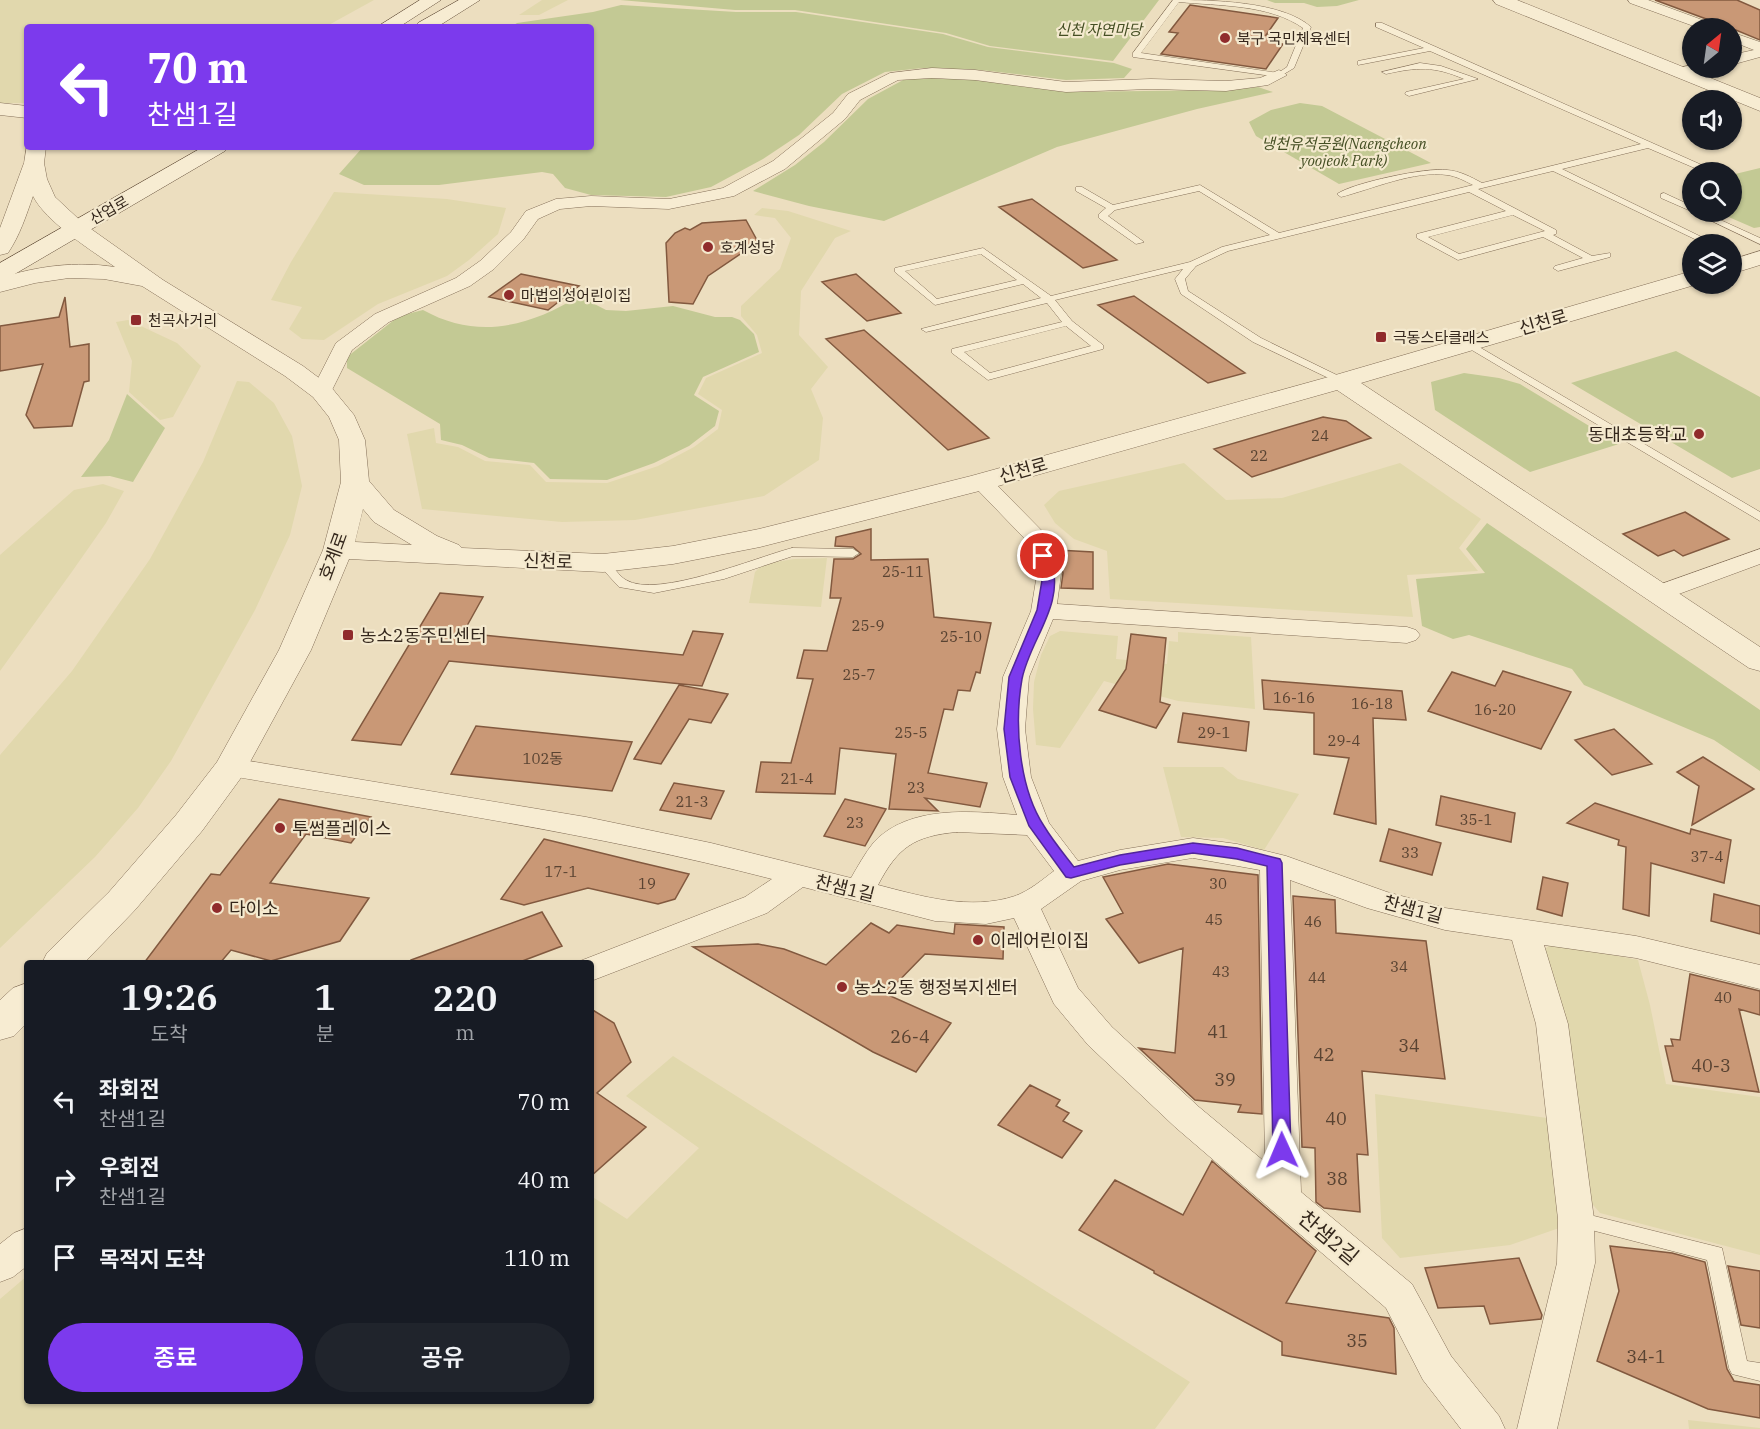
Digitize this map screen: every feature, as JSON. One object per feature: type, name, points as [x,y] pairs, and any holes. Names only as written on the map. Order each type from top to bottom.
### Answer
[{"type":"street","points":[[391,24],[432,0]]},
{"type":"street","points":[[429,24],[471,0]]},
{"type":"street","points":[[1502,0],[1760,105]]},
{"type":"street","points":[[1635,0],[1684,18]]},
{"type":"street","points":[[1742,40],[1760,47]]},
{"type":"street","points":[[1742,57],[1760,53]]},
{"type":"street","points":[[322,392],[343,347],[382,318],[463,282],[487,265],[517,236],[532,215],[556,204],[591,201],[669,204],[728,192],[779,165],[839,116],[854,97],[895,76],[932,73],[975,75],[1066,87],[1151,84],[1226,86],[1263,82],[1279,75]]},
{"type":"street","name":"산업로","points":[[0,248],[212,150]]},
{"type":"street","points":[[0,248],[12,228],[35,155]]},
{"type":"street","name":"호계로","points":[[35,155],[36,178],[46,200],[71,216],[155,285],[294,371],[322,392],[341,415],[352,440],[355,482],[339,550],[295,650],[231,767],[189,823],[137,884],[64,960]]},
{"type":"street","name":"산업로","points":[[0,273],[71,216]]},
{"type":"street","points":[[0,285],[46,273],[87,270],[110,273],[155,285]]},
{"type":"street","name":"신천로","points":[[339,550],[603,562],[673,555],[760,538],[981,482],[1341,381],[1682,281]]},
{"type":"street","points":[[1341,381],[1760,661]]},
{"type":"street","points":[[355,482],[384,516],[427,542],[462,557]]},
{"type":"street","points":[[981,482],[1036,537],[1049,574],[1044,610],[1016,677],[1011,729],[1017,777],[1036,826],[1071,873]]},
{"type":"street","points":[[1659,594],[1760,556]]},
{"type":"street","points":[[1044,610],[1407,635]]},
{"type":"street","points":[[231,767],[586,827],[711,853],[798,876]]},
{"type":"street","points":[[859,891],[886,848],[910,831],[956,821],[1036,826]]},
{"type":"street","name":"찬샘1길","points":[[594,968],[756,905],[798,876],[934,910],[986,914],[1024,905],[1048,891],[1071,873],[1120,860],[1193,848],[1237,854],[1275,863],[1378,900],[1445,919],[1636,947],[1760,977]]},
{"type":"street","name":"찬샘2길","points":[[1275,863],[1283,1198],[1400,1296],[1437,1368],[1485,1429]]},
{"type":"street","points":[[1024,905],[1065,994],[1100,1036],[1187,1117],[1283,1198]]},
{"type":"street","points":[[1524,929],[1552,1024],[1576,1219],[1576,1263],[1537,1429]]},
{"type":"street","points":[[0,1025],[24,1001]]},
{"type":"street","points":[[0,1266],[24,1246]]},
{"type":"lane","points":[[1178,0],[1272,12],[1302,21],[1307,27],[1290,68],[1279,75],[1136,55],[1178,0]]},
{"type":"lane","points":[[1379,25],[1688,162]]},
{"type":"lane","points":[[1361,63],[1432,48]]},
{"type":"lane","points":[[1386,72],[1418,64],[1431,65],[1471,79]]},
{"type":"lane","points":[[1409,94],[1491,74]]},
{"type":"lane","points":[[926,329],[1193,264],[1225,249],[1648,144]]},
{"type":"lane","points":[[1554,168],[1690,234]]},
{"type":"lane","points":[[1341,194],[1444,171],[1460,175],[1481,186]]},
{"type":"lane","points":[[1139,242],[1102,216],[1112,208],[1200,188],[1277,236]]},
{"type":"lane","points":[[1079,189],[1112,208]]},
{"type":"lane","points":[[1470,189],[1553,232],[1458,257],[1420,236],[1514,212]]},
{"type":"lane","points":[[1664,196],[1682,204]]},
{"type":"lane","points":[[1719,222],[1760,241]]},
{"type":"lane","points":[[1544,234],[1591,259]]},
{"type":"lane","points":[[1024,281],[935,302],[898,270],[983,251],[1049,299],[1068,323],[1099,347],[988,377],[956,351],[1068,323]]},
{"type":"lane","points":[[1558,268],[1607,255]]},
{"type":"lane","points":[[1193,264],[1180,279],[1184,292],[1257,340],[1341,381]]},
{"type":"lane","points":[[1469,344],[1760,518]]},
{"type":"lane","points":[[603,562],[623,584],[654,589],[720,576],[792,552],[853,553]]},
{"type":"lane","points":[[1576,1219],[1715,1254],[1739,1368],[1760,1372]]},
{"type":"shaded area","points":[[0,0],[374,0],[330,24],[24,24],[24,103],[0,103]]},
{"type":"shaded area","points":[[542,0],[568,0],[539,15],[519,15]]},
{"type":"shaded area","points":[[334,192],[447,199],[506,208],[498,234],[447,276],[378,304],[324,340],[302,339],[289,329],[302,307],[271,300],[291,262]]},
{"type":"shaded area","points":[[762,208],[788,211],[851,231],[835,238],[801,291],[799,335],[828,367],[811,389],[823,418],[819,460],[764,496],[635,520],[562,522],[422,509],[407,434],[434,428],[436,443],[458,447],[485,461],[530,465],[546,482],[607,483],[658,466],[694,447],[718,429],[722,410],[698,394],[706,378],[762,353],[757,335],[741,316],[741,306],[780,269],[791,238],[775,218],[754,215]]},
{"type":"shaded area","points":[[128,320],[177,343],[201,366],[173,417],[160,420],[129,392],[132,361],[116,322]]},
{"type":"shaded area","points":[[237,381],[249,382],[274,403],[292,436],[302,486],[290,535],[255,610],[171,761],[138,808],[95,857],[0,948],[0,755],[72,671],[150,559],[203,462]]},
{"type":"shaded area","points":[[1184,463],[1226,500],[1282,498],[1400,463],[1481,519],[1459,548],[1478,571],[1407,575],[1413,617],[1110,599],[1107,551],[1074,539],[1055,523],[1044,505],[1059,491]]},
{"type":"shaded area","points":[[103,484],[124,491],[106,523],[0,671],[0,555],[74,490]]},
{"type":"shaded area","points":[[827,558],[821,607],[749,603],[755,572],[763,564],[794,559]]},
{"type":"shaded area","points":[[1060,631],[1118,636],[1116,659],[1167,664],[1169,641],[1178,642],[1178,632],[1251,637],[1255,709],[1178,701],[1104,681],[1060,748],[1036,745],[1033,709],[1034,682],[1041,655],[1050,636]]},
{"type":"shaded area","points":[[1163,767],[1223,767],[1238,779],[1299,794],[1264,850],[1223,838],[1181,837]]},
{"type":"shaded area","points":[[1552,943],[1638,960],[1666,1084],[1760,1097],[1760,1255],[1600,1213],[1583,1193],[1542,952]]},
{"type":"shaded area","points":[[673,1056],[1190,1382],[1155,1429],[0,1429],[0,1299],[24,1279],[24,1404],[594,1404],[594,1198],[627,1219],[699,1148],[626,1096]]},
{"type":"shaded area","points":[[1375,1094],[1547,1118],[1562,1227],[1510,1245],[1400,1258],[1382,1238]]},
{"type":"shaded area","points":[[1688,1420],[1760,1428],[1760,1429],[1689,1429]]},
{"type":"green space","name":"신천 자연마당","points":[[620,0],[1159,0],[1113,61],[990,46],[946,33],[795,10],[735,10]]},
{"type":"green space","points":[[1267,0],[1359,0],[1337,6],[1317,7],[1304,3],[1275,3]]},
{"type":"green space","points":[[621,5],[736,12],[796,12],[943,34],[988,47],[1114,63],[1132,69],[1124,78],[1066,80],[981,70],[923,68],[885,72],[842,94],[799,135],[763,159],[711,187],[666,197],[591,195],[565,188],[553,174],[542,172],[439,185],[364,185],[339,174],[360,150],[594,150],[594,24],[516,24],[593,12]]},
{"type":"green space","points":[[905,79],[971,79],[1065,92],[1226,90],[1258,87],[1273,92],[1197,109],[1057,147],[884,221],[809,206],[753,191],[795,165],[824,142],[868,99]]},
{"type":"green space","name":"냉천유적공원(Naengcheon yoojeok Park)","points":[[1300,103],[1322,106],[1431,163],[1339,184],[1256,136],[1249,122],[1271,110]]},
{"type":"green space","points":[[1760,168],[1760,227],[1754,228],[1740,222],[1742,222],[1742,172]]},
{"type":"green space","points":[[579,296],[606,310],[626,311],[673,306],[715,317],[732,317],[740,320],[754,334],[759,352],[703,377],[694,395],[719,411],[715,426],[689,446],[654,463],[607,480],[550,479],[534,463],[489,458],[462,445],[441,440],[440,424],[347,368],[347,357],[399,316],[423,310],[463,325],[502,326],[541,315]]},
{"type":"green space","points":[[1676,351],[1760,397],[1760,469],[1732,478],[1571,383]]},
{"type":"green space","points":[[1464,373],[1499,378],[1520,384],[1619,444],[1530,472],[1435,410],[1431,382]]},
{"type":"green space","points":[[127,394],[165,428],[133,482],[110,476],[81,477],[109,440]]},
{"type":"green space","points":[[1487,523],[1760,710],[1760,771],[1714,740],[1584,685],[1572,669],[1469,635],[1453,639],[1422,626],[1416,579],[1485,573],[1466,549]]},
{"type":"building","points":[[1655,0],[1737,0],[1760,10],[1760,40],[1742,33],[1742,18],[1704,18]]},
{"type":"building","name":"북구 국민체육센터","points":[[1190,5],[1278,18],[1266,35],[1277,36],[1274,40],[1280,41],[1278,44],[1283,44],[1266,69],[1161,54],[1178,33],[1169,32]]},
{"type":"building","points":[[1032,199],[1117,260],[1083,268],[999,207]]},
{"type":"building","name":"호계성당","points":[[746,220],[758,242],[708,276],[693,304],[669,302],[666,243],[675,233],[685,228],[690,230],[702,223]]},
{"type":"building","points":[[521,274],[579,286],[548,310],[489,297]]},
{"type":"building","points":[[856,274],[901,313],[867,321],[822,282]]},
{"type":"building","points":[[1134,296],[1245,373],[1208,383],[1098,305]]},
{"type":"building","points":[[65,297],[70,347],[89,344],[89,381],[84,382],[72,426],[34,428],[26,415],[43,364],[0,371],[0,326],[59,317]]},
{"type":"building","points":[[864,330],[989,438],[948,450],[826,339]]},
{"type":"building","points":[[1323,417],[1346,421],[1371,438],[1252,477],[1214,449]]},
{"type":"building","points":[[1685,512],[1729,539],[1683,556],[1674,550],[1658,556],[1623,534]]},
{"type":"building","points":[[871,529],[871,560],[928,559],[934,617],[991,623],[980,673],[976,672],[970,691],[958,690],[953,710],[944,709],[928,773],[987,783],[980,807],[925,798],[938,811],[889,809],[896,754],[840,748],[835,794],[756,792],[761,762],[791,763],[813,679],[797,678],[804,650],[827,651],[841,598],[830,598],[834,559],[853,559],[861,554],[853,547],[835,546],[836,537]]},
{"type":"building","points":[[1057,550],[1093,552],[1093,589],[1061,588],[1063,573]]},
{"type":"building","points":[[440,593],[483,597],[463,633],[683,655],[693,631],[723,634],[702,686],[449,661],[401,745],[352,740]]},
{"type":"building","points":[[1131,634],[1166,638],[1160,702],[1170,705],[1156,728],[1099,710],[1126,669]]},
{"type":"building","points":[[1503,671],[1571,692],[1541,749],[1428,711],[1452,672],[1495,686]]},
{"type":"building","points":[[1262,680],[1402,691],[1406,720],[1373,718],[1376,824],[1334,814],[1349,758],[1314,754],[1314,713],[1264,709]]},
{"type":"building","points":[[679,685],[728,694],[711,723],[689,719],[661,764],[634,759]]},
{"type":"building","points":[[1183,713],[1249,722],[1246,751],[1178,742]]},
{"type":"building","points":[[476,726],[632,742],[612,791],[451,774]]},
{"type":"building","points":[[1614,729],[1652,764],[1612,775],[1575,740]]},
{"type":"building","points":[[1703,757],[1754,789],[1692,825],[1699,786],[1677,772]]},
{"type":"building","points":[[674,783],[724,791],[711,819],[660,810]]},
{"type":"building","points":[[1441,796],[1515,813],[1511,842],[1436,825]]},
{"type":"building","points":[[279,799],[371,817],[351,843],[306,834],[270,883],[369,898],[340,941],[274,960],[231,950],[223,960],[146,960],[211,874],[220,875]]},
{"type":"building","points":[[845,799],[886,809],[865,846],[824,836]]},
{"type":"building","points":[[1595,803],[1690,834],[1691,829],[1731,840],[1724,883],[1651,863],[1649,916],[1623,909],[1626,847],[1618,845],[1619,840],[1567,823]]},
{"type":"building","points":[[1389,829],[1441,843],[1432,875],[1380,861]]},
{"type":"building","points":[[544,839],[689,874],[675,899],[658,904],[588,888],[524,905],[501,899]]},
{"type":"building","points":[[1168,864],[1258,875],[1262,1114],[1238,1112],[1241,1105],[1195,1100],[1139,1048],[1175,1053],[1183,948],[1139,963],[1106,919],[1123,913],[1103,877]]},
{"type":"building","points":[[1543,877],[1568,883],[1562,916],[1537,909]]},
{"type":"building","points":[[1714,894],[1760,906],[1760,934],[1711,921]]},
{"type":"building","points":[[1293,896],[1335,900],[1336,933],[1426,941],[1445,1079],[1362,1071],[1368,1155],[1357,1154],[1360,1212],[1324,1208],[1316,1202],[1315,1148],[1302,1147]]},
{"type":"building","points":[[542,912],[562,946],[525,960],[411,960]]},
{"type":"building","points":[[871,923],[889,933],[897,925],[954,934],[955,924],[1004,927],[1003,959],[925,954],[886,994],[951,1023],[916,1072],[873,1052],[693,947],[758,944],[784,949],[826,965]]},
{"type":"building","points":[[1690,974],[1760,991],[1760,1015],[1739,1009],[1759,1092],[1673,1081],[1665,1046],[1673,1046],[1671,1039],[1680,1040]]},
{"type":"building","points":[[594,1011],[614,1023],[631,1062],[597,1093],[646,1127],[594,1173]]},
{"type":"building","points":[[1030,1085],[1060,1100],[1056,1106],[1069,1113],[1063,1121],[1082,1131],[1062,1158],[998,1125]]},
{"type":"building","points":[[1212,1161],[1316,1251],[1286,1303],[1389,1318],[1394,1328],[1396,1374],[1282,1355],[1282,1342],[1079,1230],[1115,1180],[1183,1215]]},
{"type":"building","points":[[1610,1246],[1672,1253],[1705,1262],[1727,1369],[1734,1381],[1760,1385],[1760,1418],[1708,1409],[1597,1361],[1619,1291]]},
{"type":"building","points":[[1519,1258],[1542,1315],[1541,1319],[1490,1324],[1484,1306],[1438,1308],[1425,1268]]},
{"type":"building","points":[[1728,1266],[1760,1271],[1760,1328],[1741,1325]]},
{"type":"place","name":"북구 국민체육센터","points":[[1225,38]]},
{"type":"place","name":"호계성당","points":[[708,247]]},
{"type":"place","name":"마법의성어린이집","points":[[509,295]]},
{"type":"place","name":"천곡사거리","points":[[136,320]]},
{"type":"place","name":"극동스타클래스","points":[[1381,337]]},
{"type":"place","name":"동대초등학교","points":[[1699,434]]},
{"type":"place","name":"농소2동주민센터","points":[[348,635]]},
{"type":"place","name":"투썸플레이스","points":[[280,828]]},
{"type":"place","name":"다이소","points":[[217,908]]},
{"type":"place","name":"이레어린이집","points":[[978,940]]},
{"type":"place","name":"농소2동 행정복지센터","points":[[842,987]]},
{"type":"route","points":[[1043,556],[1049,574],[1044,610],[1016,677],[1011,729],[1017,777],[1036,826],[1071,873],[1120,860],[1193,848],[1237,854],[1275,863],[1282,1150]]}]
